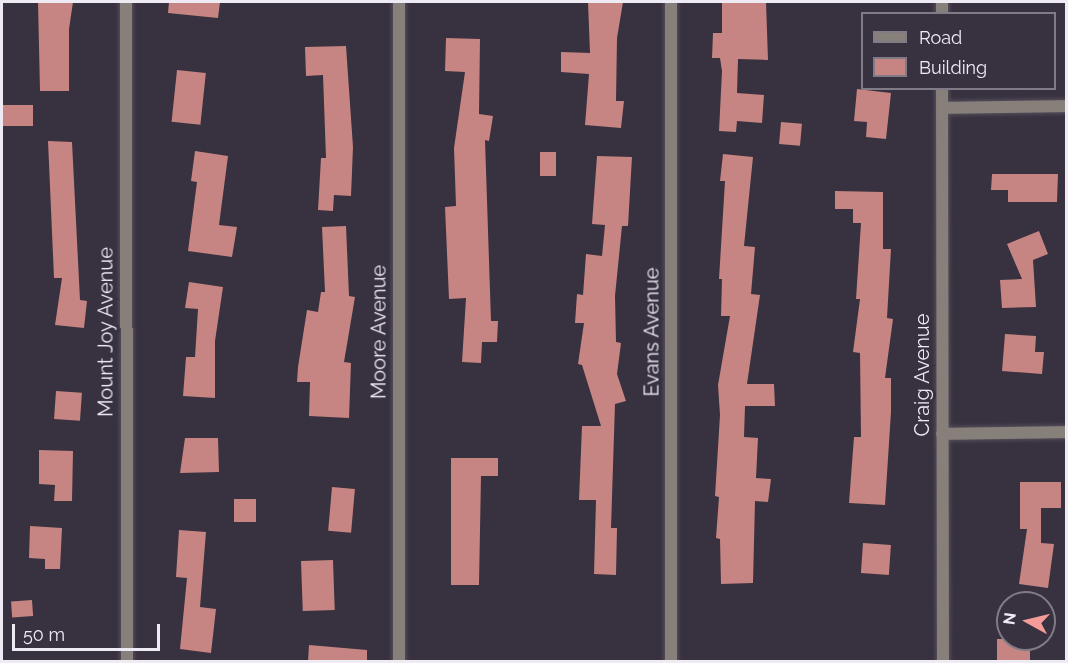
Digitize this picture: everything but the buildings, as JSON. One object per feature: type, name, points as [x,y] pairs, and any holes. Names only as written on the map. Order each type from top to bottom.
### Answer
[{"type":"street","name":"Mount Joy Avenue","points":[[126,2],[128,662]]},
{"type":"street","name":"Moore Avenue","points":[[399,2],[399,662]]},
{"type":"street","name":"Evans Avenue","points":[[671,2],[671,662]]},
{"type":"street","name":"Craig Avenue","points":[[942,90],[942,662]]},
{"type":"street","points":[[942,108],[1066,106]]},
{"type":"street","points":[[942,434],[1066,432]]}]
